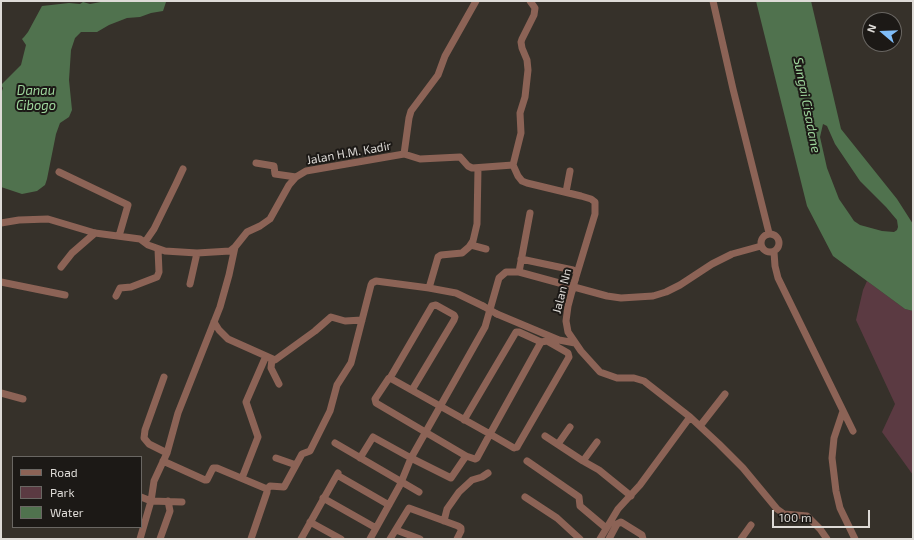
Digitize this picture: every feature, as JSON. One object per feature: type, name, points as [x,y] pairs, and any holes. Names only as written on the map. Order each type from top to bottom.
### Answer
[{"type":"street","name":"Jalan H.M. Kadir","points":[[235,247],[247,232],[270,219],[289,185],[296,177],[306,171],[404,154],[411,111],[438,75],[445,56],[476,1]]},
{"type":"street","points":[[404,154],[420,158],[460,157],[468,166],[478,168],[513,165],[521,133],[520,113],[525,97],[528,70],[527,60],[521,45],[522,39],[534,15],[535,8],[530,1]]},
{"type":"street","points":[[713,1],[733,89],[769,233]]},
{"type":"street","points":[[256,163],[274,166],[275,174],[296,177]]},
{"type":"street","name":"Jalan Nn","points":[[513,165],[522,181],[591,199],[595,202],[595,214],[572,291],[566,321],[568,332],[588,360],[600,372],[617,378],[634,378],[644,381],[690,417],[731,455],[776,509],[784,514],[807,516],[820,529],[827,539]]},
{"type":"street","points":[[429,288],[438,257],[441,255],[462,253],[471,245],[478,224],[478,168]]},
{"type":"street","points":[[145,242],[154,228],[183,169]]},
{"type":"street","points":[[566,192],[570,171]]},
{"type":"street","points":[[59,172],[128,205],[119,236]]},
{"type":"street","points":[[519,272],[530,213]]},
{"type":"street","points":[[1,223],[19,220],[48,219],[95,233],[140,239],[158,249],[197,253],[230,251],[235,247]]},
{"type":"street","points":[[61,267],[72,253],[95,233]]},
{"type":"street","points":[[769,233],[776,235],[779,239],[780,244],[774,252],[764,251],[761,246],[762,237],[769,233]]},
{"type":"street","points":[[471,245],[486,249]]},
{"type":"street","points":[[370,539],[401,482],[410,458],[485,327],[499,278],[506,272],[519,272],[606,296],[620,298],[652,296],[666,292],[680,285],[712,264],[732,254],[761,246]]},
{"type":"street","points":[[143,515],[151,501],[154,481],[167,453],[178,412],[214,322],[229,275],[235,247]]},
{"type":"street","points":[[116,296],[120,288],[132,287],[157,277],[159,272],[158,249]]},
{"type":"street","points":[[774,252],[778,278],[852,431]]},
{"type":"street","points":[[190,284],[197,253]]},
{"type":"street","points":[[521,259],[572,270]]},
{"type":"street","points":[[267,489],[270,486],[281,488],[284,487],[303,453],[310,451],[330,411],[337,385],[351,363],[371,285],[374,281],[456,293],[497,314],[560,340],[575,343]]},
{"type":"street","points":[[1,282],[65,295]]},
{"type":"street","points":[[412,390],[455,317],[436,305],[432,306],[390,378],[388,378],[375,400],[376,404],[466,456],[472,459],[477,458],[542,342]]},
{"type":"street","points":[[214,322],[219,330],[228,339],[277,359],[315,331],[331,317],[345,321],[362,320]]},
{"type":"street","points":[[390,378],[464,420],[490,434],[514,448],[517,447],[568,357],[568,354],[546,341],[542,342],[516,332],[464,420]]},
{"type":"street","points":[[269,357],[271,368],[279,384]]},
{"type":"street","points":[[242,478],[258,437],[246,402],[269,357]]},
{"type":"street","points":[[164,377],[145,430],[144,438],[149,444],[167,453]]},
{"type":"street","points":[[1,393],[23,399]]},
{"type":"street","points":[[700,426],[725,394]]},
{"type":"street","points":[[843,411],[834,438],[832,458],[836,491],[840,508],[855,539]]},
{"type":"street","points":[[600,539],[618,509],[631,496],[690,417]]},
{"type":"street","points":[[558,444],[570,427]]},
{"type":"street","points":[[360,458],[373,436],[410,458],[451,478],[466,456]]},
{"type":"street","points":[[545,436],[599,470],[631,496]]},
{"type":"street","points":[[583,461],[596,442]]},
{"type":"street","points":[[335,443],[420,492]]},
{"type":"street","points":[[276,458],[296,465]]},
{"type":"street","points":[[163,461],[205,480],[207,480],[214,467],[267,489]]},
{"type":"street","points":[[527,461],[579,497],[580,506],[606,528]]},
{"type":"street","points":[[444,521],[447,509],[459,492],[472,480],[482,477],[488,473]]},
{"type":"street","points":[[301,539],[337,474],[389,505]]},
{"type":"street","points":[[251,539],[267,489]]},
{"type":"street","points":[[142,497],[151,501],[182,502]]},
{"type":"street","points":[[525,497],[554,516],[580,539]]},
{"type":"street","points":[[323,498],[376,528]]},
{"type":"street","points":[[160,539],[170,511],[168,502]]},
{"type":"street","points":[[390,539],[409,508],[461,528],[457,539]]},
{"type":"street","points":[[310,522],[332,537],[341,539]]},
{"type":"street","points":[[609,539],[617,524],[621,522],[642,535],[644,539]]},
{"type":"street","points":[[741,539],[751,525]]},
{"type":"street","points":[[140,539],[141,528]]},
{"type":"street","points":[[396,530],[420,539]]},
{"type":"green space","points":[[867,281],[905,309],[913,311],[913,475],[882,432],[895,404],[856,320],[863,290]]},
{"type":"water","name":"Danau Cibogo","points":[[106,1],[166,2],[163,11],[140,17],[127,18],[109,25],[97,32],[81,32],[75,38],[71,50],[69,80],[72,110],[69,117],[60,123],[56,134],[45,185],[37,191],[22,194],[1,187],[1,94],[3,88],[1,85],[21,65],[26,45],[22,39],[28,32],[42,6],[69,3],[80,4],[83,2],[90,4]]},
{"type":"water","name":"Sungai Cisadane","points":[[756,1],[811,1],[841,129],[897,199],[913,224],[913,311],[905,309],[833,256],[807,206]],"holes":[[[823,124],[827,126],[835,144],[860,181],[897,220],[898,227],[894,232],[882,231],[860,225],[854,221],[839,199],[827,168],[820,137]]]}]
